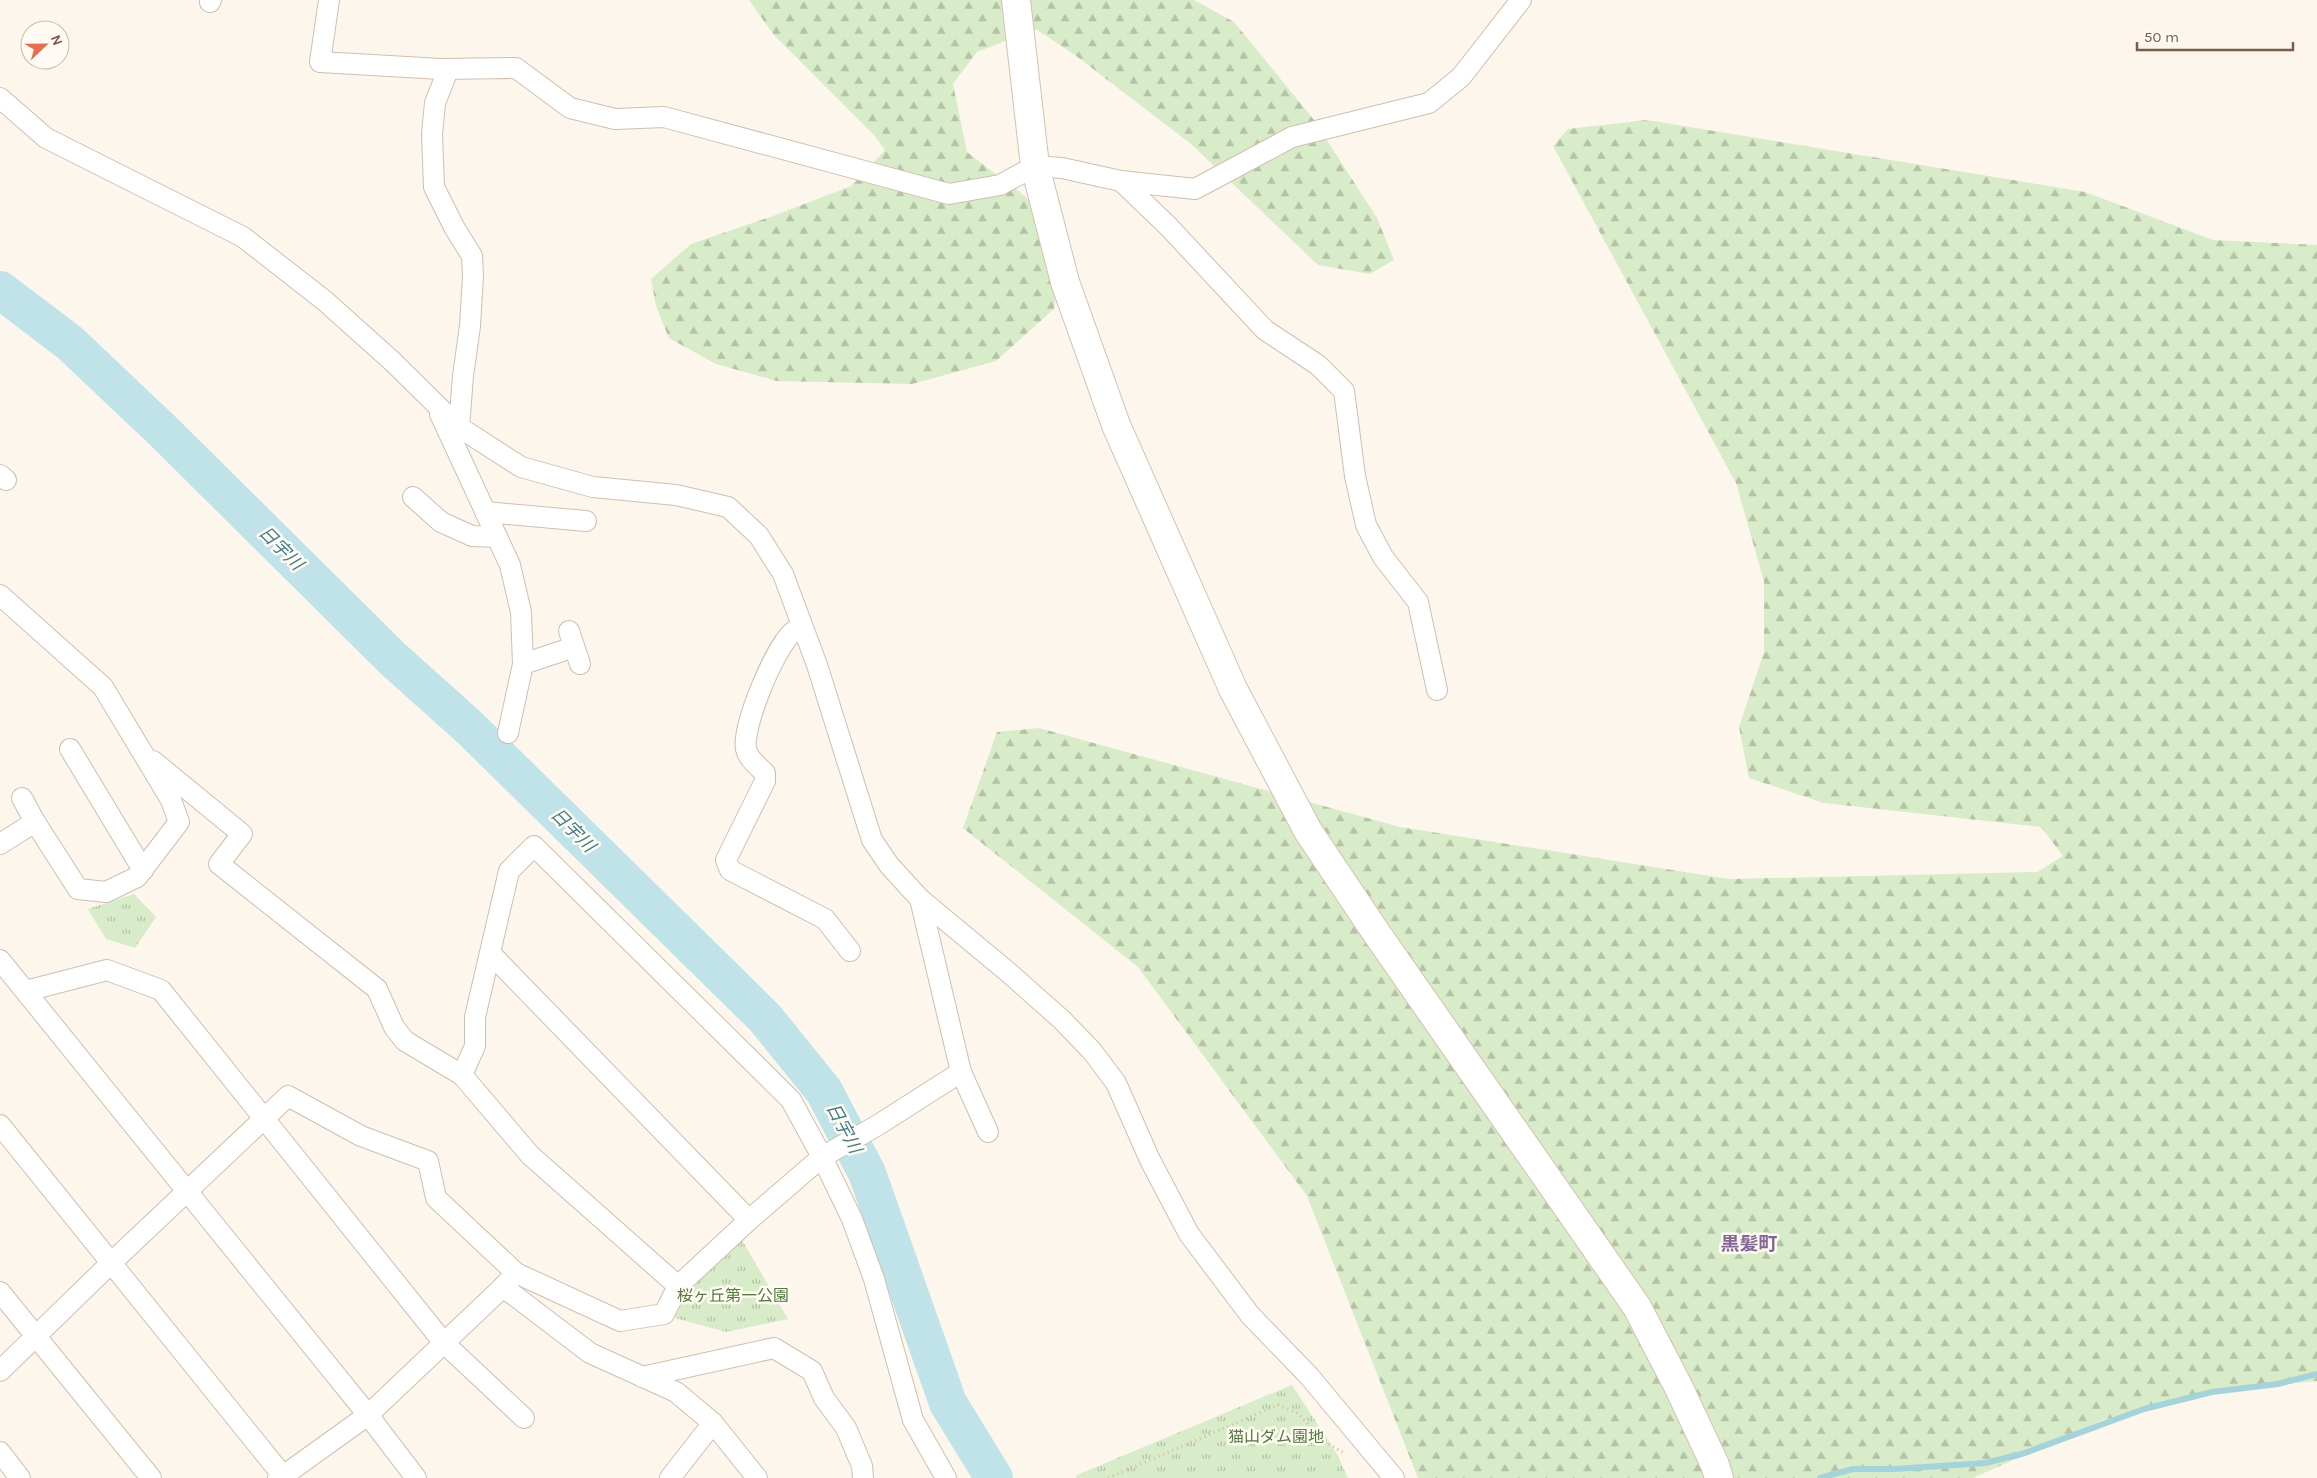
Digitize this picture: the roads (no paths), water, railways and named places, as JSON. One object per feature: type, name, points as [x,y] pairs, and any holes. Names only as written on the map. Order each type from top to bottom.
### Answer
[{"type":"street","points":[[329,0],[320,62],[448,70],[516,68],[570,108],[615,119],[664,117],[949,194],[1000,185],[1035,166],[1062,168],[1121,181],[1195,189],[1292,137],[1429,103],[1461,77],[1521,0]]},
{"type":"street","points":[[1016,0],[1035,166],[1065,282],[1116,425],[1238,698],[1308,831],[1386,948],[1637,1307],[1679,1388],[1717,1472]]},
{"type":"street","points":[[448,70],[435,103],[432,134],[434,187],[454,227],[472,256],[473,276],[470,326],[463,376],[459,427]]},
{"type":"street","points":[[0,98],[46,138],[243,237],[325,301],[392,361],[459,427],[521,467],[593,487],[676,495],[728,507],[759,536],[783,574],[802,626],[872,840],[889,865],[920,899],[1008,972],[1062,1020],[1092,1051],[1116,1083],[1150,1160],[1190,1234],[1250,1316],[1309,1376],[1394,1478]]},
{"type":"street","points":[[1121,181],[1168,226],[1266,330],[1318,365],[1344,392],[1355,476],[1366,525],[1383,557],[1418,602],[1437,690]]},
{"type":"street","points":[[434,401],[510,565],[521,612],[523,664],[508,732]]},
{"type":"street","points":[[413,497],[441,522],[472,536],[497,538]]},
{"type":"street","points":[[485,512],[586,521]]},
{"type":"street","points":[[1,599],[103,687],[171,800],[179,822],[137,877],[106,892],[78,889],[22,798]]},
{"type":"street","points":[[802,626],[791,633],[778,654],[762,686],[751,715],[746,746],[748,756],[764,773],[764,781],[726,860],[730,870],[825,919],[850,951]]},
{"type":"street","points":[[523,664],[575,647]]},
{"type":"street","points":[[70,750],[96,778],[143,870]]},
{"type":"street","points":[[142,751],[242,834],[219,864],[377,989],[394,1027],[405,1041],[462,1075],[530,1155],[678,1286]]},
{"type":"street","points":[[0,844],[36,822]]},
{"type":"street","points":[[462,1075],[475,1046],[474,1017],[491,954],[509,871],[534,846],[791,1100],[822,1157],[852,1219],[874,1279],[913,1420],[946,1478]]},
{"type":"street","points":[[920,899],[961,1072],[988,1132]]},
{"type":"street","points":[[491,954],[749,1220]]},
{"type":"street","points":[[3,970],[26,991],[368,1415],[416,1478]]},
{"type":"street","points":[[26,991],[107,970],[161,990],[444,1343],[524,1418]]},
{"type":"street","points":[[509,1280],[620,1321],[664,1314],[678,1286],[749,1220],[822,1157],[878,1125],[961,1072]]},
{"type":"street","points":[[0,1371],[288,1096],[361,1136],[428,1160],[436,1198],[509,1280],[590,1354],[676,1392],[713,1423],[757,1478]]},
{"type":"street","points":[[0,1125],[112,1262],[281,1477],[368,1415],[509,1280]]},
{"type":"street","points":[[0,1292],[151,1478]]},
{"type":"street","points":[[642,1378],[774,1348],[812,1371],[824,1398],[846,1428],[862,1466],[863,1478]]},
{"type":"street","points":[[670,1478],[713,1423]]},
{"type":"street","points":[[0,1452],[20,1478]]},
{"type":"waterway","name":"日宇川","points":[[0,290],[70,343],[165,433],[393,659],[470,728],[765,1018],[824,1091],[867,1173],[948,1403],[994,1478]]},
{"type":"waterway","points":[[1820,1478],[1853,1469],[1895,1469],[1985,1463],[2022,1454],[2144,1409],[2212,1392],[2278,1384],[2317,1374]]},
{"type":"district","name":"黒髪町","points":[[1749,1243]]},
{"type":"park label","name":"桜ヶ丘第一公園","points":[[733,1295]]},
{"type":"park label","name":"猫山ダム園地","points":[[1276,1436]]}]
